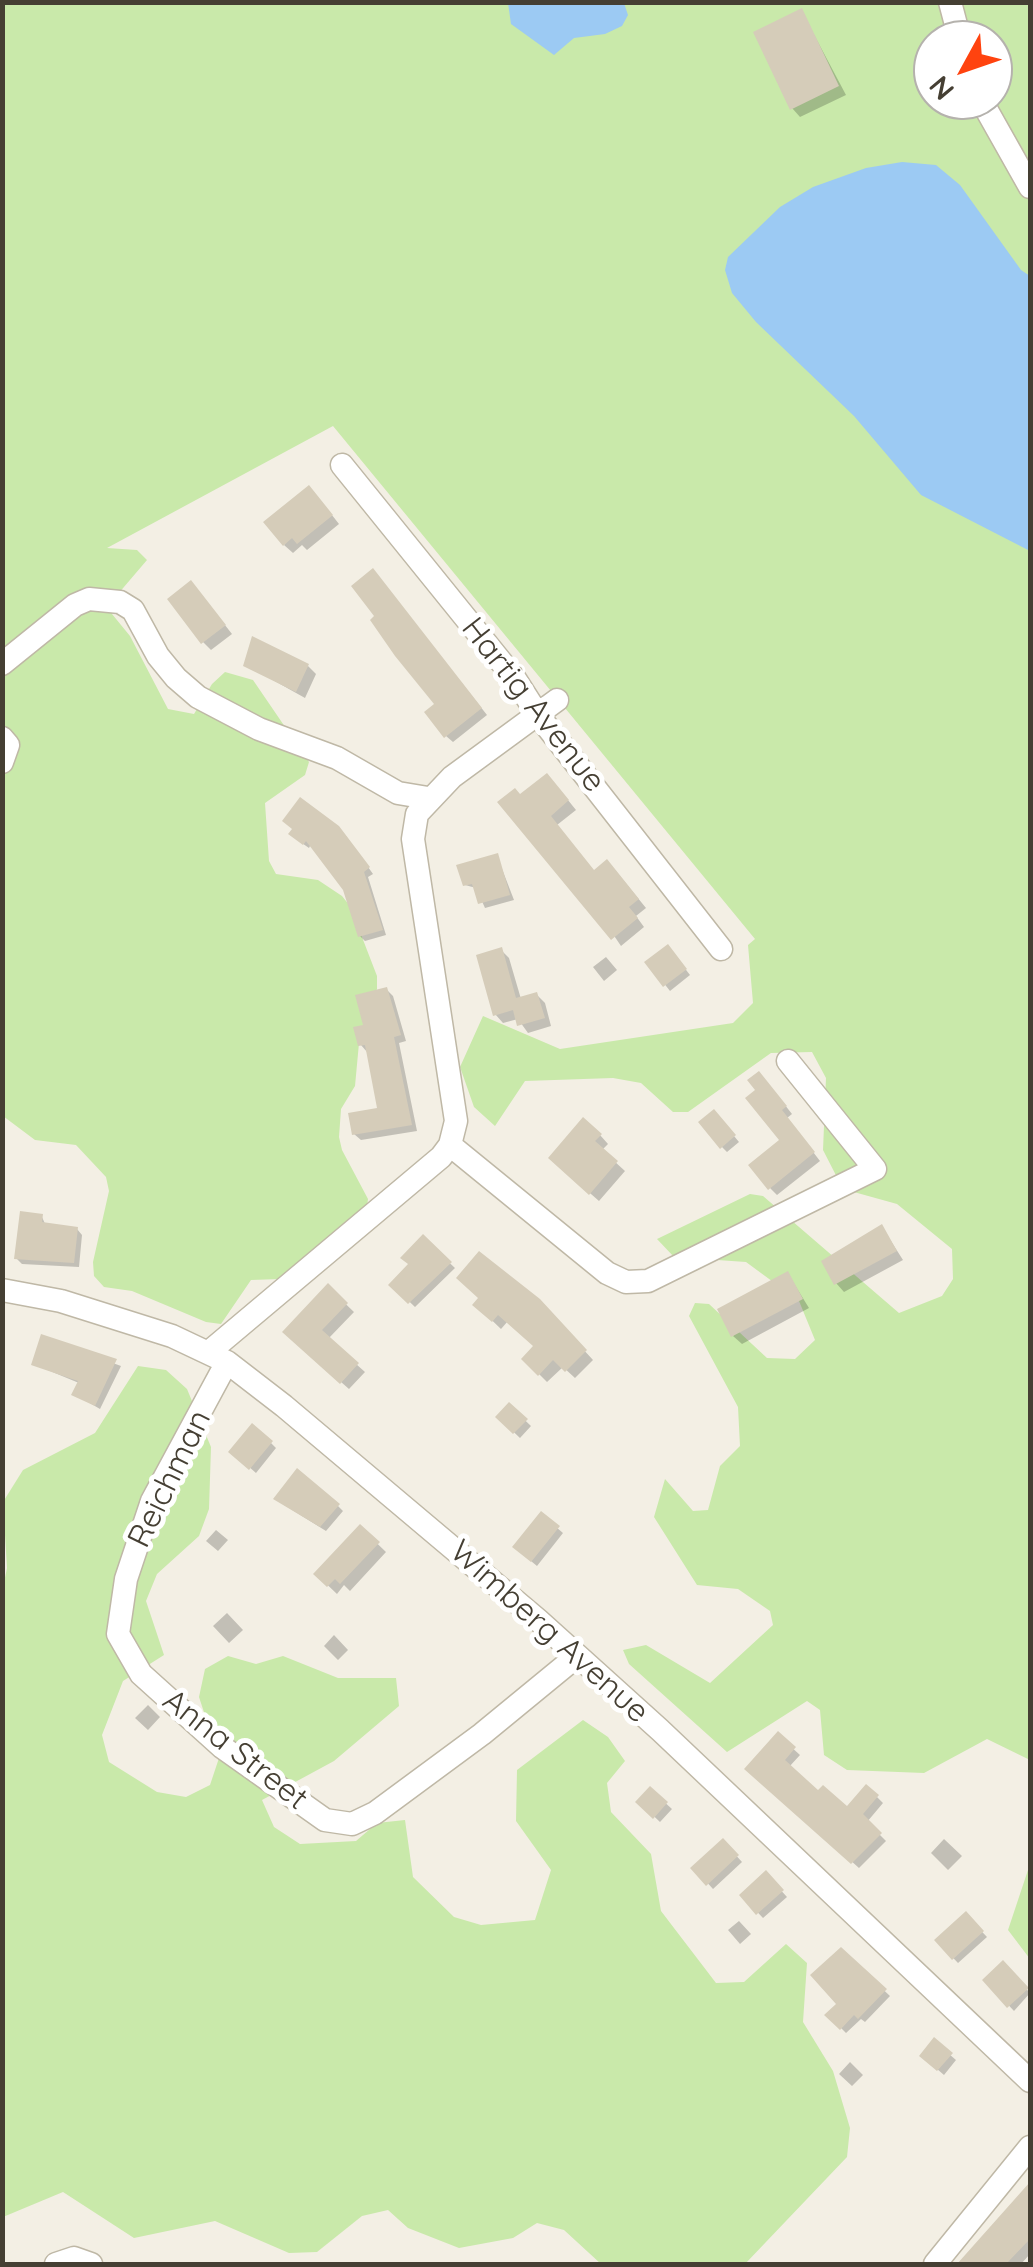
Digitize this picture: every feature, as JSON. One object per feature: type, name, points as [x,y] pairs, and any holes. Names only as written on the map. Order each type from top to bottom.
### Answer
[{"type":"street","points":[[992,120],[1030,187]]},
{"type":"street","name":"Hartig Avenue","points":[[342,465],[515,678],[538,715],[721,948]]},
{"type":"street","points":[[2,664],[74,605],[104,598],[133,610],[158,656],[198,697],[260,729],[337,758],[398,793],[428,798]]},
{"type":"street","points":[[557,700],[428,798],[418,814],[413,839],[456,1121],[450,1145],[607,1273],[634,1283],[661,1276],[875,1169],[788,1061]]},
{"type":"street","points":[[2,738],[8,746],[2,762]]},
{"type":"street","name":"Reichman","points":[[128,1658],[118,1634],[132,1554],[218,1356],[450,1145]]},
{"type":"street","name":"Wimberg Avenue","points":[[2,1290],[124,1318],[218,1356],[428,1525],[577,1656],[1030,2081]]},
{"type":"street","name":"Anna Street","points":[[128,1658],[165,1698],[237,1757],[325,1820],[352,1824],[375,1813],[482,1734],[577,1656]]},
{"type":"street","points":[[935,2264],[1030,2147]]},
{"type":"green space","points":[[2,3],[1030,3],[1030,1760],[987,1739],[924,1773],[847,1770],[824,1755],[820,1710],[807,1701],[727,1752],[629,1664],[623,1650],[646,1645],[710,1683],[773,1625],[770,1611],[738,1589],[697,1585],[654,1517],[665,1479],[693,1511],[708,1510],[720,1466],[740,1446],[738,1407],[689,1316],[695,1303],[709,1304],[767,1358],[795,1359],[815,1340],[799,1301],[746,1262],[674,1257],[657,1239],[750,1194],[763,1196],[899,1313],[942,1296],[953,1279],[952,1249],[897,1204],[843,1189],[823,1150],[826,1078],[812,1052],[771,1053],[688,1112],[673,1112],[641,1083],[613,1078],[525,1081],[495,1126],[474,1107],[460,1067],[483,1016],[560,1049],[733,1023],[753,1003],[748,945],[755,939],[333,426],[107,548],[137,550],[147,560],[112,601],[112,614],[130,636],[168,709],[194,714],[212,684],[225,672],[253,680],[309,762],[305,775],[265,803],[269,861],[276,874],[318,880],[342,896],[350,906],[377,976],[377,989],[359,1043],[355,1086],[341,1109],[339,1137],[368,1199],[366,1213],[280,1279],[251,1280],[221,1324],[206,1322],[132,1291],[104,1287],[94,1276],[93,1262],[109,1191],[106,1177],[76,1145],[35,1140],[3,1116]]},
{"type":"green space","points":[[138,1366],[166,1370],[187,1389],[211,1447],[209,1509],[199,1536],[157,1574],[146,1601],[164,1655],[123,1681],[102,1735],[109,1762],[157,1792],[186,1797],[210,1785],[219,1758],[199,1697],[205,1669],[228,1656],[256,1664],[283,1656],[338,1678],[396,1678],[399,1706],[334,1761],[262,1800],[274,1827],[300,1844],[356,1841],[377,1823],[405,1820],[413,1877],[454,1917],[481,1925],[535,1920],[551,1870],[516,1821],[517,1770],[583,1720],[608,1737],[625,1761],[607,1783],[611,1812],[651,1854],[661,1911],[716,1983],[744,1982],[786,1944],[807,1963],[803,2022],[833,2071],[850,2128],[847,2157],[745,2264],[601,2264],[564,2230],[537,2223],[513,2238],[459,2248],[408,2228],[388,2210],[362,2216],[317,2252],[289,2253],[215,2221],[134,2238],[63,2192],[3,2217],[2,1592],[7,1568],[3,1502],[23,1470],[95,1433]]},
{"type":"green space","points":[[1030,1864],[1030,1959],[1008,1930]]},
{"type":"water","points":[[508,3],[624,3],[628,15],[622,26],[605,34],[574,38],[554,55],[511,24]]},
{"type":"water","points":[[902,162],[936,165],[960,185],[1021,270],[1030,276],[1030,551],[921,495],[854,416],[756,322],[732,293],[725,270],[728,257],[780,207],[813,187],[866,168]]},
{"type":"building","points":[[802,8],[839,86],[790,110],[753,32]]},
{"type":"building","points":[[309,485],[333,515],[297,544],[292,538],[283,546],[263,522]]},
{"type":"building","points":[[373,568],[482,708],[444,738],[424,712],[434,704],[395,656],[370,620],[374,616],[351,586]]},
{"type":"building","points":[[191,580],[226,625],[201,644],[167,599]]},
{"type":"building","points":[[252,636],[309,664],[296,692],[243,666]]},
{"type":"building","points":[[547,773],[569,800],[551,816],[594,870],[607,859],[639,899],[629,907],[638,918],[611,940],[497,802],[515,788],[520,794]]},
{"type":"building","points":[[300,797],[339,826],[370,867],[364,872],[383,930],[358,937],[343,890],[306,841],[303,845],[288,834],[292,829],[282,821]]},
{"type":"building","points":[[498,853],[510,895],[478,904],[472,884],[463,886],[456,865]]},
{"type":"building","points":[[668,944],[687,969],[663,987],[644,962]]},
{"type":"building","points":[[502,947],[516,998],[537,992],[545,1018],[517,1026],[513,1010],[493,1016],[476,955]]},
{"type":"building","points":[[387,987],[401,1035],[394,1037],[412,1125],[352,1135],[348,1113],[377,1108],[365,1045],[358,1046],[353,1027],[363,1025],[355,995]]},
{"type":"building","points":[[759,1071],[787,1106],[782,1110],[815,1152],[768,1190],[748,1165],[779,1140],[745,1098],[755,1090],[747,1080]]},
{"type":"building","points":[[714,1109],[736,1135],[720,1149],[698,1122]]},
{"type":"building","points":[[583,1117],[602,1134],[595,1141],[618,1161],[589,1195],[548,1158]]},
{"type":"building","points":[[20,1211],[43,1214],[42,1222],[78,1227],[74,1263],[14,1259]]},
{"type":"building","points":[[882,1224],[897,1251],[834,1285],[821,1261]]},
{"type":"building","points":[[423,1234],[452,1262],[408,1304],[388,1285],[408,1264],[400,1258]]},
{"type":"building","points":[[479,1251],[540,1299],[587,1350],[565,1372],[553,1360],[538,1376],[521,1359],[533,1346],[498,1315],[492,1322],[472,1305],[478,1298],[456,1278]]},
{"type":"building","points":[[788,1271],[803,1299],[731,1337],[717,1309]]},
{"type":"building","points":[[328,1283],[348,1303],[322,1330],[359,1363],[340,1384],[282,1332]]},
{"type":"building","points":[[41,1334],[117,1359],[95,1406],[71,1395],[78,1381],[31,1365]]},
{"type":"building","points":[[509,1402],[528,1419],[513,1434],[495,1417]]},
{"type":"building","points":[[252,1423],[273,1441],[249,1470],[228,1452]]},
{"type":"building","points":[[297,1468],[340,1504],[320,1527],[273,1499]]},
{"type":"building","points":[[541,1511],[560,1526],[531,1562],[512,1547]]},
{"type":"building","points":[[360,1524],[380,1542],[340,1584],[335,1579],[327,1587],[313,1574]]},
{"type":"building","points":[[778,1731],[796,1747],[785,1760],[818,1790],[823,1785],[847,1806],[866,1784],[879,1795],[863,1814],[882,1833],[851,1864],[744,1769]]},
{"type":"building","points":[[650,1786],[668,1802],[653,1819],[635,1802]]},
{"type":"building","points":[[723,1838],[739,1855],[706,1886],[690,1868]]},
{"type":"building","points":[[766,1870],[784,1890],[756,1915],[739,1895]]},
{"type":"building","points":[[966,1911],[984,1931],[952,1960],[934,1940]]},
{"type":"building","points":[[841,1947],[887,1989],[858,2019],[854,2015],[840,2030],[824,2015],[836,2004],[810,1975]]},
{"type":"building","points":[[1003,1960],[1029,1988],[1007,2008],[982,1980]]},
{"type":"building","points":[[934,2037],[953,2053],[937,2071],[919,2056]]},
{"type":"building","points":[[1030,2182],[1030,2239],[1006,2264],[957,2264]]}]
